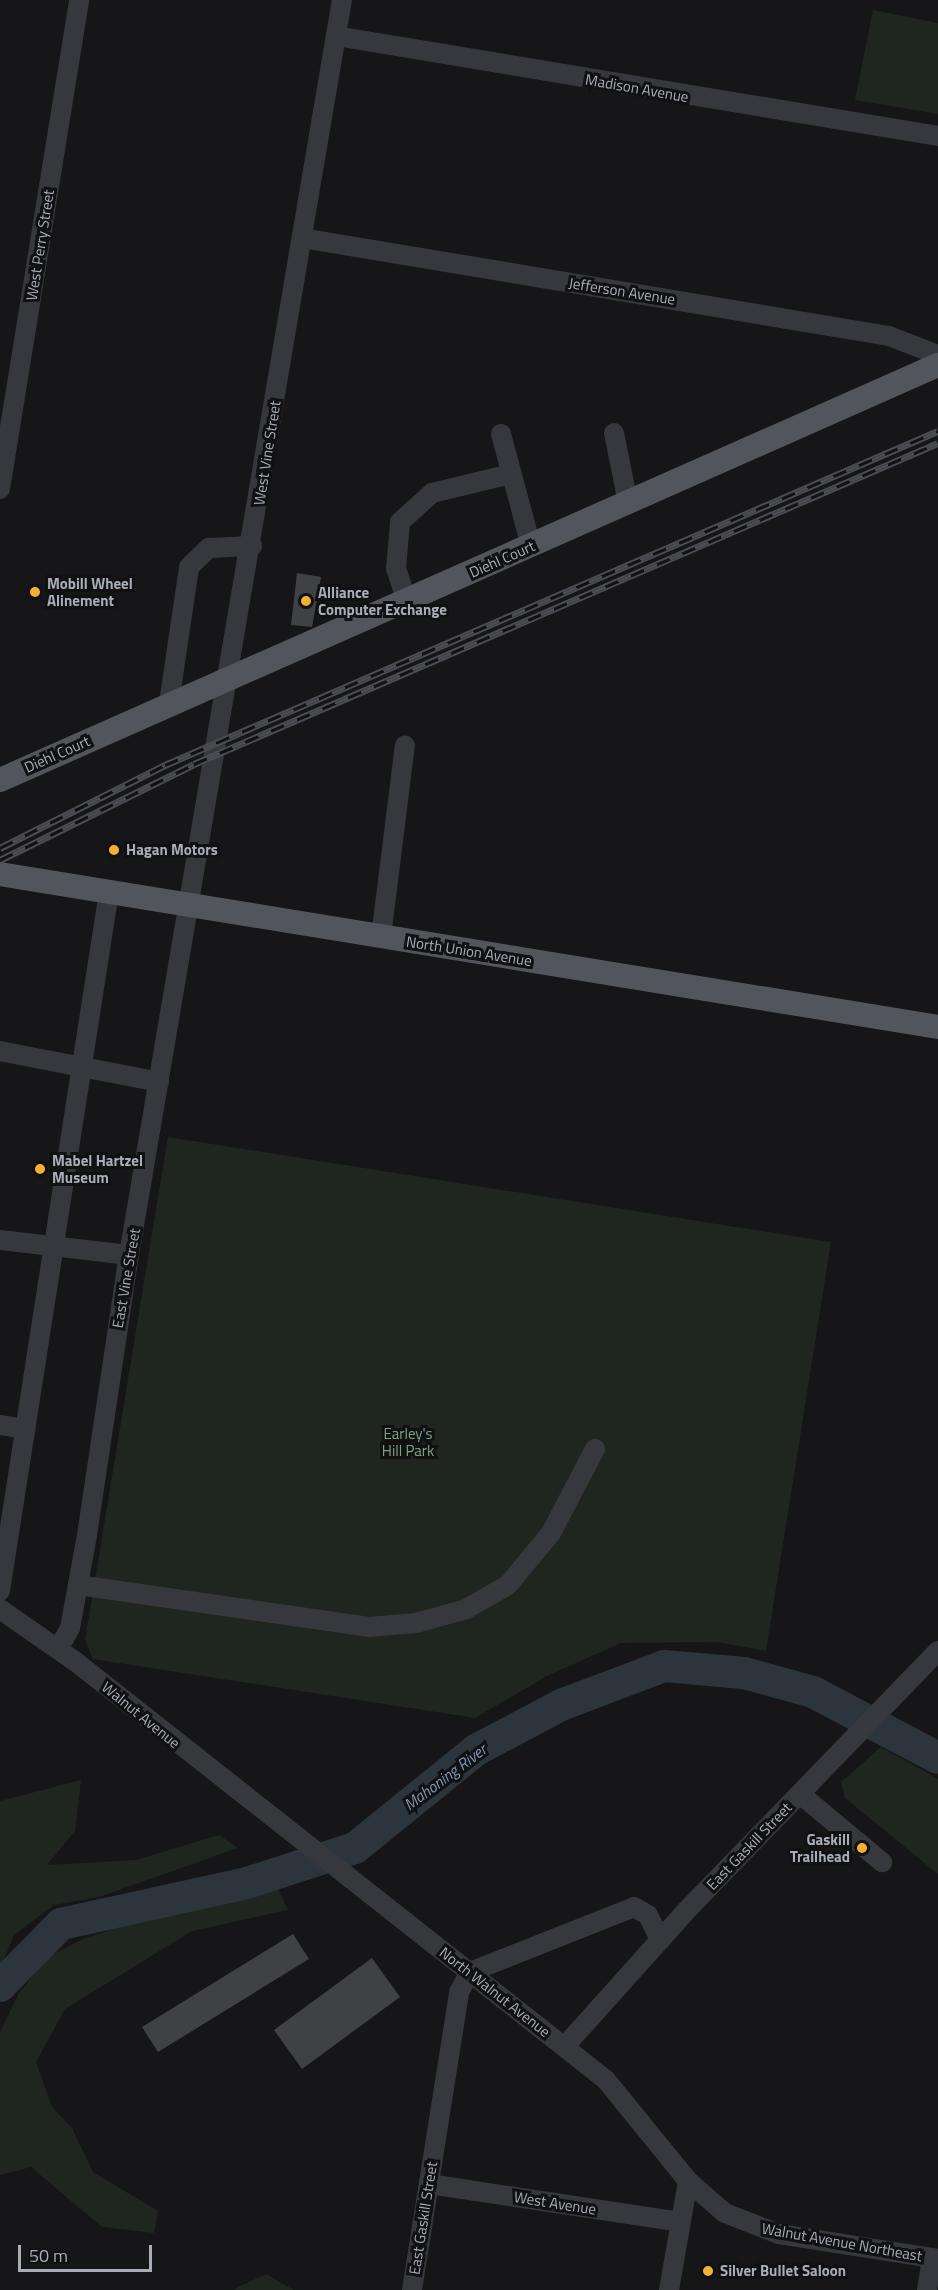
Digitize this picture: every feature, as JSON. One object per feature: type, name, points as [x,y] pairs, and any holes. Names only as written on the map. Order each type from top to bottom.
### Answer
[{"type":"main road","name":"Diehl Court","points":[[0,780],[231,675],[407,602],[938,365]]},
{"type":"main road","name":"North Union Avenue","points":[[1,876],[938,1028]]},
{"type":"street","name":"West Perry Street","points":[[0,489],[79,0]]},
{"type":"street","name":"West Vine Street","points":[[191,906],[342,0]]},
{"type":"street","name":"Madison Avenue","points":[[336,36],[938,135]]},
{"type":"street","name":"Jefferson Avenue","points":[[303,238],[889,336],[938,355]]},
{"type":"street","points":[[614,433],[628,503]]},
{"type":"street","points":[[501,434],[531,546]]},
{"type":"street","points":[[407,602],[396,568],[400,522],[432,493],[512,474]]},
{"type":"street","points":[[169,703],[189,567],[209,548],[252,546]]},
{"type":"street","points":[[381,937],[405,745]]},
{"type":"street","points":[[0,1590],[56,1249],[109,892]]},
{"type":"street","name":"East Vine Street","points":[[58,1649],[70,1628],[78,1586],[129,1255],[191,906]]},
{"type":"street","points":[[0,1051],[82,1071],[159,1082]]},
{"type":"street","points":[[0,1240],[56,1249],[129,1255]]},
{"type":"street","points":[[0,1425],[26,1429]]},
{"type":"street","points":[[78,1586],[369,1627],[416,1623],[466,1609],[508,1585],[551,1533],[595,1449]]},
{"type":"street","name":"Walnut Avenue","points":[[0,1609],[58,1649],[279,1825]]},
{"type":"street","name":"East Gaskill Street","points":[[565,2046],[660,1940],[938,1651]]},
{"type":"street","points":[[800,1794],[882,1862]]},
{"type":"street","name":"North Walnut Avenue","points":[[279,1825],[565,2046],[636,2111],[688,2181]]},
{"type":"street","points":[[470,1972],[634,1907],[648,1915],[660,1940]]},
{"type":"street","name":"East Gaskill Street","points":[[412,2290],[459,1992],[470,1972]]},
{"type":"street","points":[[669,2290],[688,2181]]},
{"type":"street","name":"Walnut Avenue Northeast","points":[[688,2181],[725,2213],[751,2226],[935,2258]]},
{"type":"street","name":"West Avenue","points":[[429,2184],[680,2222]]},
{"type":"street","points":[[927,2290],[935,2258]]},
{"type":"green space","points":[[873,10],[938,23],[938,114],[855,100]]},
{"type":"green space","name":"Earley's Hill Park","points":[[168,1137],[831,1242],[766,1651],[718,1642],[621,1643],[547,1676],[475,1718],[93,1659],[85,1640]]},
{"type":"green space","points":[[881,1747],[938,1779],[938,1874],[845,1798],[841,1782]]},
{"type":"green space","points":[[81,1780],[75,1831],[47,1865],[136,1860],[219,1835],[238,1848],[99,1897],[54,1905],[14,1935],[0,1969],[0,1801]]},
{"type":"green space","points":[[278,1888],[288,1910],[192,1931],[65,2009],[36,2062],[52,2107],[72,2128],[93,2172],[158,2211],[154,2233],[102,2227],[31,2167],[0,2175],[0,2032],[19,1993],[48,1957],[85,1938],[190,1905]]},
{"type":"green space","points":[[266,2274],[294,2290],[235,2290],[238,2287]]},
{"type":"building","name":"Alliance Computer Exchange","points":[[297,573],[321,577],[312,627],[291,625]]},
{"type":"building","points":[[293,1934],[309,1959],[158,2052],[142,2027]]},
{"type":"building","points":[[372,1958],[400,1997],[302,2069],[274,2030]]},
{"type":"waterway","name":"Mahoning River","points":[[0,1986],[61,1924],[247,1883],[355,1848],[476,1750],[561,1705],[664,1666],[744,1673],[813,1692],[938,1758]]},
{"type":"railway","points":[[0,848],[165,765],[938,431]]},
{"type":"railway","points":[[0,860],[194,764],[938,443]]},
{"type":"place","name":"Mobill Wheel Alinement","points":[[35,592]]},
{"type":"place","name":"Alliance Computer Exchange","points":[[306,601]]},
{"type":"place","name":"Hagan Motors","points":[[114,850]]},
{"type":"place","name":"Mabel Hartzel Museum","points":[[40,1169]]},
{"type":"place","name":"Gaskill Trailhead","points":[[862,1848]]},
{"type":"place","name":"Silver Bullet Saloon","points":[[708,2271]]}]
